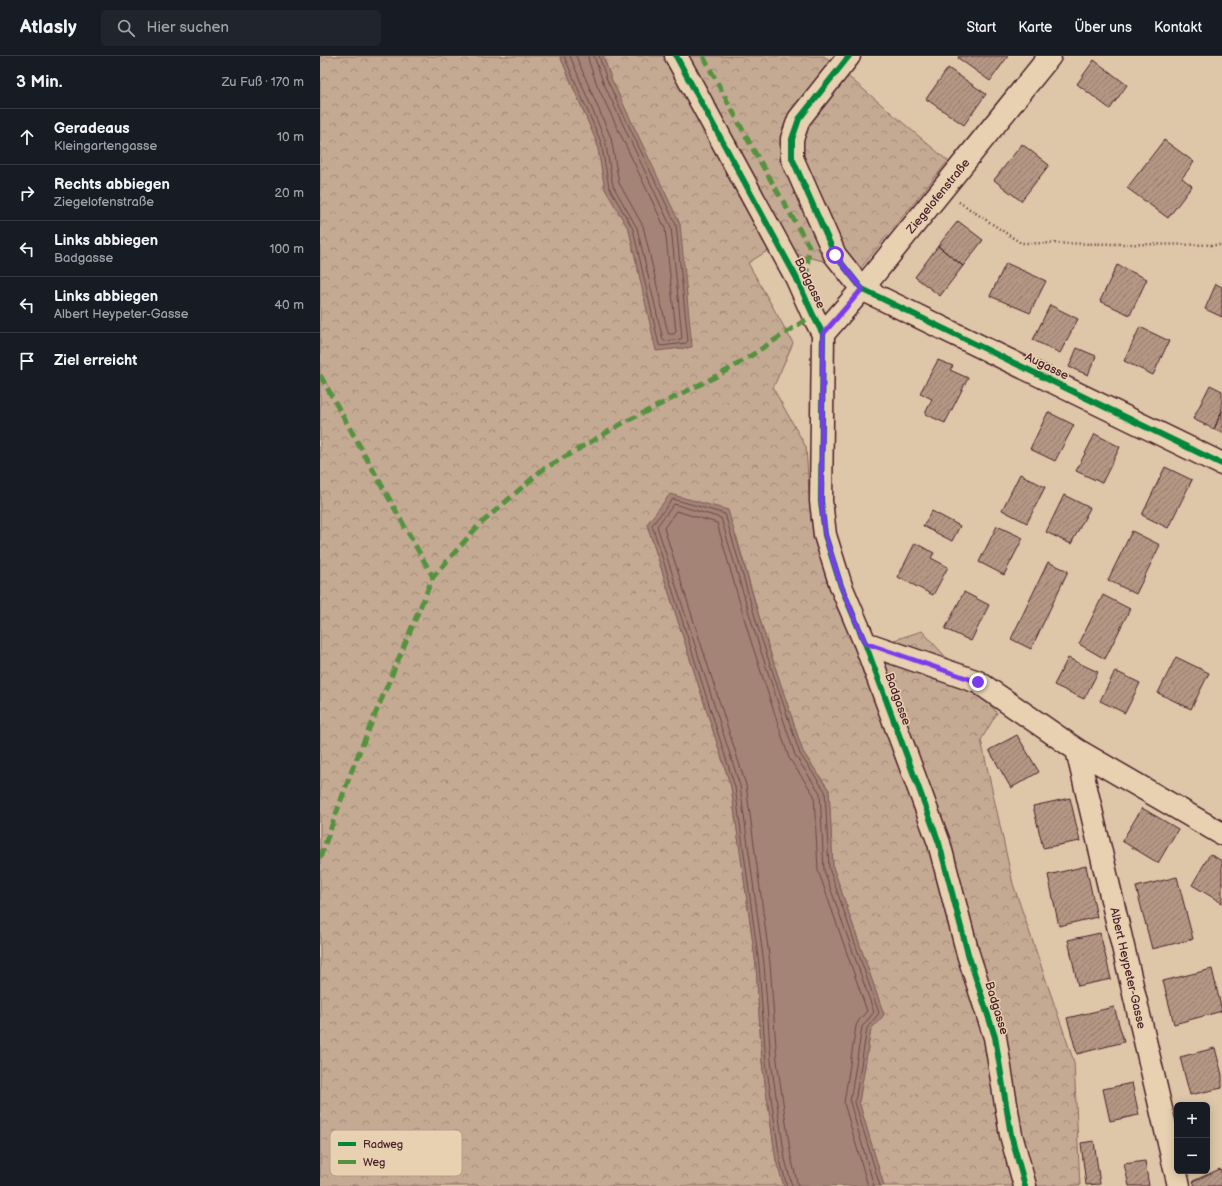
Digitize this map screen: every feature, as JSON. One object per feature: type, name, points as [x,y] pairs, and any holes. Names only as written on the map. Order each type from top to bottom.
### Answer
[{"type":"street","name":"Badgasse","points":[[676,56],[796,277],[823,334],[821,501],[825,535],[841,586],[865,643],[939,843],[968,954],[995,1037],[1011,1135],[1025,1186]]},
{"type":"street","points":[[849,56],[799,119],[792,139],[792,158],[835,255],[862,289]]},
{"type":"street","name":"Ziegelofenstraße","points":[[823,334],[862,289],[1050,56]]},
{"type":"street","name":"Augasse","points":[[862,289],[1222,464]]},
{"type":"street","points":[[865,643],[978,682],[1077,750],[1222,834]]},
{"type":"street","name":"Albert Heypeter-Gasse","points":[[1077,750],[1180,1186]]},
{"type":"path","points":[[942,191],[1020,243],[1222,245]]},
{"type":"green space","points":[[320,56],[560,56],[597,143],[605,189],[629,230],[657,351],[611,78],[603,56],[824,56],[948,161],[859,270],[772,248],[748,263],[793,343],[773,388],[806,447],[811,521],[834,591],[882,644],[922,631],[997,713],[981,740],[1013,884],[1074,1062],[1080,1186],[884,1186],[859,1102],[871,1029],[884,1015],[833,867],[829,790],[803,752],[763,630],[737,538],[647,524],[731,787],[756,965],[762,1062],[776,1161],[784,1186],[320,1186]]},
{"type":"water","points":[[560,56],[603,56],[611,78],[680,224],[692,347],[656,351],[629,230],[605,189],[597,143]]},
{"type":"water","points":[[670,494],[728,510],[763,630],[803,752],[829,790],[833,867],[884,1015],[871,1029],[859,1102],[884,1186],[784,1186],[776,1161],[762,1062],[756,965],[731,787],[647,524]]},
{"type":"building","points":[[959,56],[1008,56],[990,81],[958,58]]},
{"type":"building","points":[[1094,60],[1127,85],[1110,109],[1077,84]]},
{"type":"building","points":[[948,68],[986,94],[964,125],[926,99]]},
{"type":"building","points":[[1164,140],[1194,162],[1182,178],[1192,186],[1168,218],[1127,188]]},
{"type":"building","points":[[1022,144],[1049,165],[1021,201],[994,180]]},
{"type":"building","points":[[958,221],[983,240],[963,266],[938,246]]},
{"type":"building","points":[[938,246],[963,266],[940,296],[915,277]]},
{"type":"building","points":[[1006,263],[1046,281],[1030,313],[990,296]]},
{"type":"building","points":[[1117,265],[1147,279],[1130,315],[1100,301]]},
{"type":"building","points":[[1216,284],[1222,287],[1222,317],[1205,309]]},
{"type":"building","points":[[1050,305],[1078,319],[1060,353],[1033,340]]},
{"type":"building","points":[[1140,327],[1169,341],[1153,375],[1124,361]]},
{"type":"building","points":[[1077,348],[1096,356],[1088,375],[1069,367]]},
{"type":"building","points":[[938,360],[953,366],[950,370],[968,378],[945,423],[925,414],[932,399],[920,393]]},
{"type":"building","points":[[1210,385],[1222,391],[1222,411],[1214,429],[1193,419]]},
{"type":"building","points":[[1222,411],[1222,433],[1214,429]]},
{"type":"building","points":[[1048,412],[1074,425],[1055,461],[1030,449]]},
{"type":"building","points":[[1095,434],[1120,447],[1102,483],[1076,471]]},
{"type":"building","points":[[1165,467],[1192,480],[1168,528],[1142,515]]},
{"type":"building","points":[[1020,474],[1045,487],[1027,523],[1002,510]]},
{"type":"building","points":[[1064,495],[1090,508],[1071,544],[1046,532]]},
{"type":"building","points":[[932,511],[960,526],[952,541],[923,526]]},
{"type":"building","points":[[997,526],[1023,538],[1004,575],[979,562]]},
{"type":"building","points":[[1132,531],[1160,545],[1136,594],[1108,580]]},
{"type":"building","points":[[915,543],[934,553],[931,558],[948,567],[933,595],[898,577]]},
{"type":"building","points":[[1048,562],[1068,571],[1031,649],[1011,639]]},
{"type":"building","points":[[964,592],[989,605],[971,641],[945,629]]},
{"type":"building","points":[[1103,595],[1130,609],[1105,659],[1079,644]]},
{"type":"building","points":[[1176,657],[1209,673],[1191,709],[1158,693]]},
{"type":"building","points":[[1068,658],[1098,672],[1084,699],[1054,685]]},
{"type":"building","points":[[1115,671],[1140,683],[1125,713],[1100,701]]},
{"type":"building","points":[[1017,735],[1039,772],[1011,788],[989,750]]},
{"type":"building","points":[[1070,798],[1080,841],[1043,848],[1033,806]]},
{"type":"building","points":[[1142,808],[1178,829],[1158,863],[1122,841]]},
{"type":"building","points":[[1210,854],[1222,861],[1222,903],[1192,885]]},
{"type":"building","points":[[1086,866],[1097,917],[1059,926],[1048,875]]},
{"type":"building","points":[[1177,877],[1193,939],[1152,949],[1136,887]]},
{"type":"building","points":[[1100,933],[1111,979],[1078,986],[1068,940]]},
{"type":"building","points":[[1212,969],[1222,1011],[1174,1024],[1163,981]]},
{"type":"building","points":[[1114,1007],[1124,1042],[1077,1054],[1067,1018]]},
{"type":"building","points":[[1215,1048],[1222,1075],[1222,1088],[1190,1095],[1180,1057]]},
{"type":"building","points":[[1132,1083],[1139,1115],[1110,1121],[1103,1089]]},
{"type":"building","points":[[1094,1141],[1100,1184],[1086,1185],[1081,1143]]},
{"type":"building","points":[[1145,1161],[1149,1186],[1129,1186],[1124,1164]]},
{"type":"building","points":[[1220,1169],[1222,1174],[1222,1186],[1195,1186],[1193,1181]]},
{"type":"marked path","points":[[703,56],[754,151],[809,246],[807,273],[801,287]]},
{"type":"marked path","points":[[320,858],[353,767],[433,577],[478,526],[542,470],[625,422],[738,364],[813,315]]},
{"type":"marked path","points":[[320,375],[433,577]]},
{"type":"cycle path","points":[[676,56],[796,277],[823,334],[821,501],[825,535],[841,586],[865,643],[939,843],[968,954],[995,1037],[1011,1135],[1025,1186]]},
{"type":"cycle path","points":[[849,56],[799,119],[792,139],[792,158],[835,255],[862,289],[1222,464]]},
{"type":"route","points":[[835,255],[862,289],[823,334],[821,501],[825,535],[841,586],[865,643],[978,682]]}]
